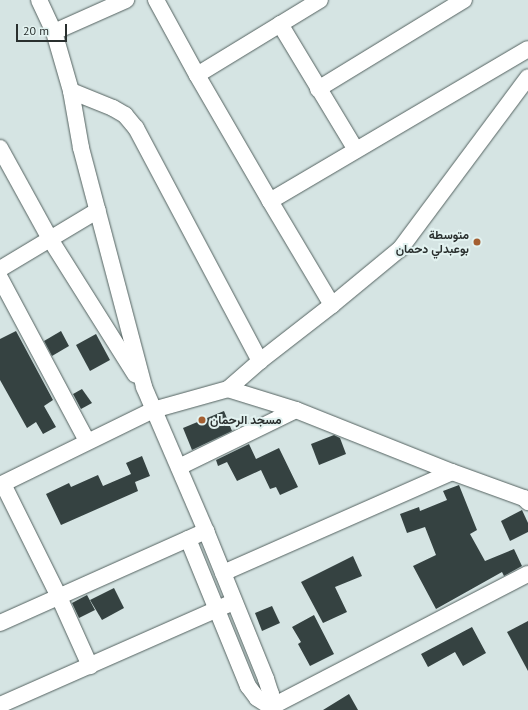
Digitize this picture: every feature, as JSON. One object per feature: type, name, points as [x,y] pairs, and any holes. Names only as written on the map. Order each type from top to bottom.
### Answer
[{"type":"street","points":[[39,0],[54,32],[71,91],[82,148],[144,387],[152,410],[179,467],[206,531],[266,679],[271,694],[270,709]]},
{"type":"street","points":[[54,32],[126,0]]},
{"type":"street","points":[[156,0],[197,75],[332,305]]},
{"type":"street","points":[[197,75],[320,0]]},
{"type":"street","points":[[318,89],[464,0]]},
{"type":"street","points":[[280,24],[356,150]]},
{"type":"street","points":[[270,201],[528,49]]},
{"type":"street","points":[[90,666],[59,597],[2,485],[87,441],[152,410],[228,389],[260,361],[332,305],[400,249],[528,77]]},
{"type":"street","points":[[71,91],[119,111],[126,115],[136,128],[260,361]]},
{"type":"street","points":[[0,148],[50,239],[144,387]]},
{"type":"street","points":[[0,269],[98,210]]},
{"type":"street","points":[[0,278],[87,441]]},
{"type":"street","points":[[228,389],[296,410],[452,472],[524,498],[528,502]]},
{"type":"street","points":[[179,467],[296,410]]},
{"type":"street","points":[[223,573],[452,472]]},
{"type":"street","points":[[0,623],[206,531]]},
{"type":"street","points":[[188,539],[248,686],[257,698],[270,709]]},
{"type":"street","points":[[270,709],[528,574]]},
{"type":"street","points":[[0,705],[234,602]]},
{"type":"building","points":[[16,331],[53,400],[44,406],[56,427],[43,434],[36,422],[27,428],[0,380],[0,339]]},
{"type":"building","points":[[61,331],[69,346],[52,356],[44,341]]},
{"type":"building","points":[[96,334],[110,360],[90,371],[76,345]]},
{"type":"building","points":[[82,389],[92,403],[81,409],[73,394]]},
{"type":"building","points":[[224,411],[232,431],[192,450],[183,428]]},
{"type":"building","points":[[334,435],[340,438],[346,454],[319,465],[311,444]]},
{"type":"building","points":[[249,444],[256,459],[279,448],[298,487],[280,495],[276,487],[270,489],[261,470],[237,481],[227,462],[218,466],[216,460]]},
{"type":"building","points":[[142,456],[150,476],[135,482],[138,491],[61,525],[46,494],[69,483],[71,487],[98,475],[103,486],[131,474],[126,463]]},
{"type":"building","points":[[459,485],[477,530],[470,534],[485,561],[514,549],[522,566],[504,576],[502,572],[436,609],[413,566],[436,555],[425,527],[407,533],[400,514],[419,507],[420,511],[447,500],[443,491]]},
{"type":"building","points":[[522,510],[528,523],[528,532],[510,541],[501,521]]},
{"type":"building","points":[[353,556],[362,576],[335,587],[347,612],[323,623],[301,582]]},
{"type":"building","points":[[114,588],[124,608],[102,620],[90,600]]},
{"type":"building","points":[[87,595],[95,610],[79,618],[72,603]]},
{"type":"building","points":[[272,606],[280,623],[262,631],[255,613]]},
{"type":"building","points":[[314,615],[334,654],[310,666],[298,644],[301,642],[292,627]]},
{"type":"building","points":[[528,621],[528,671],[507,632]]},
{"type":"building","points":[[472,627],[486,653],[463,666],[455,652],[428,667],[421,654]]},
{"type":"building","points":[[349,694],[358,710],[323,710]]},
{"type":"place","name":"متوسطة بوعبدلي دحمان","points":[[477,242]]},
{"type":"place","name":"مسجد الرحمان","points":[[202,420]]}]
